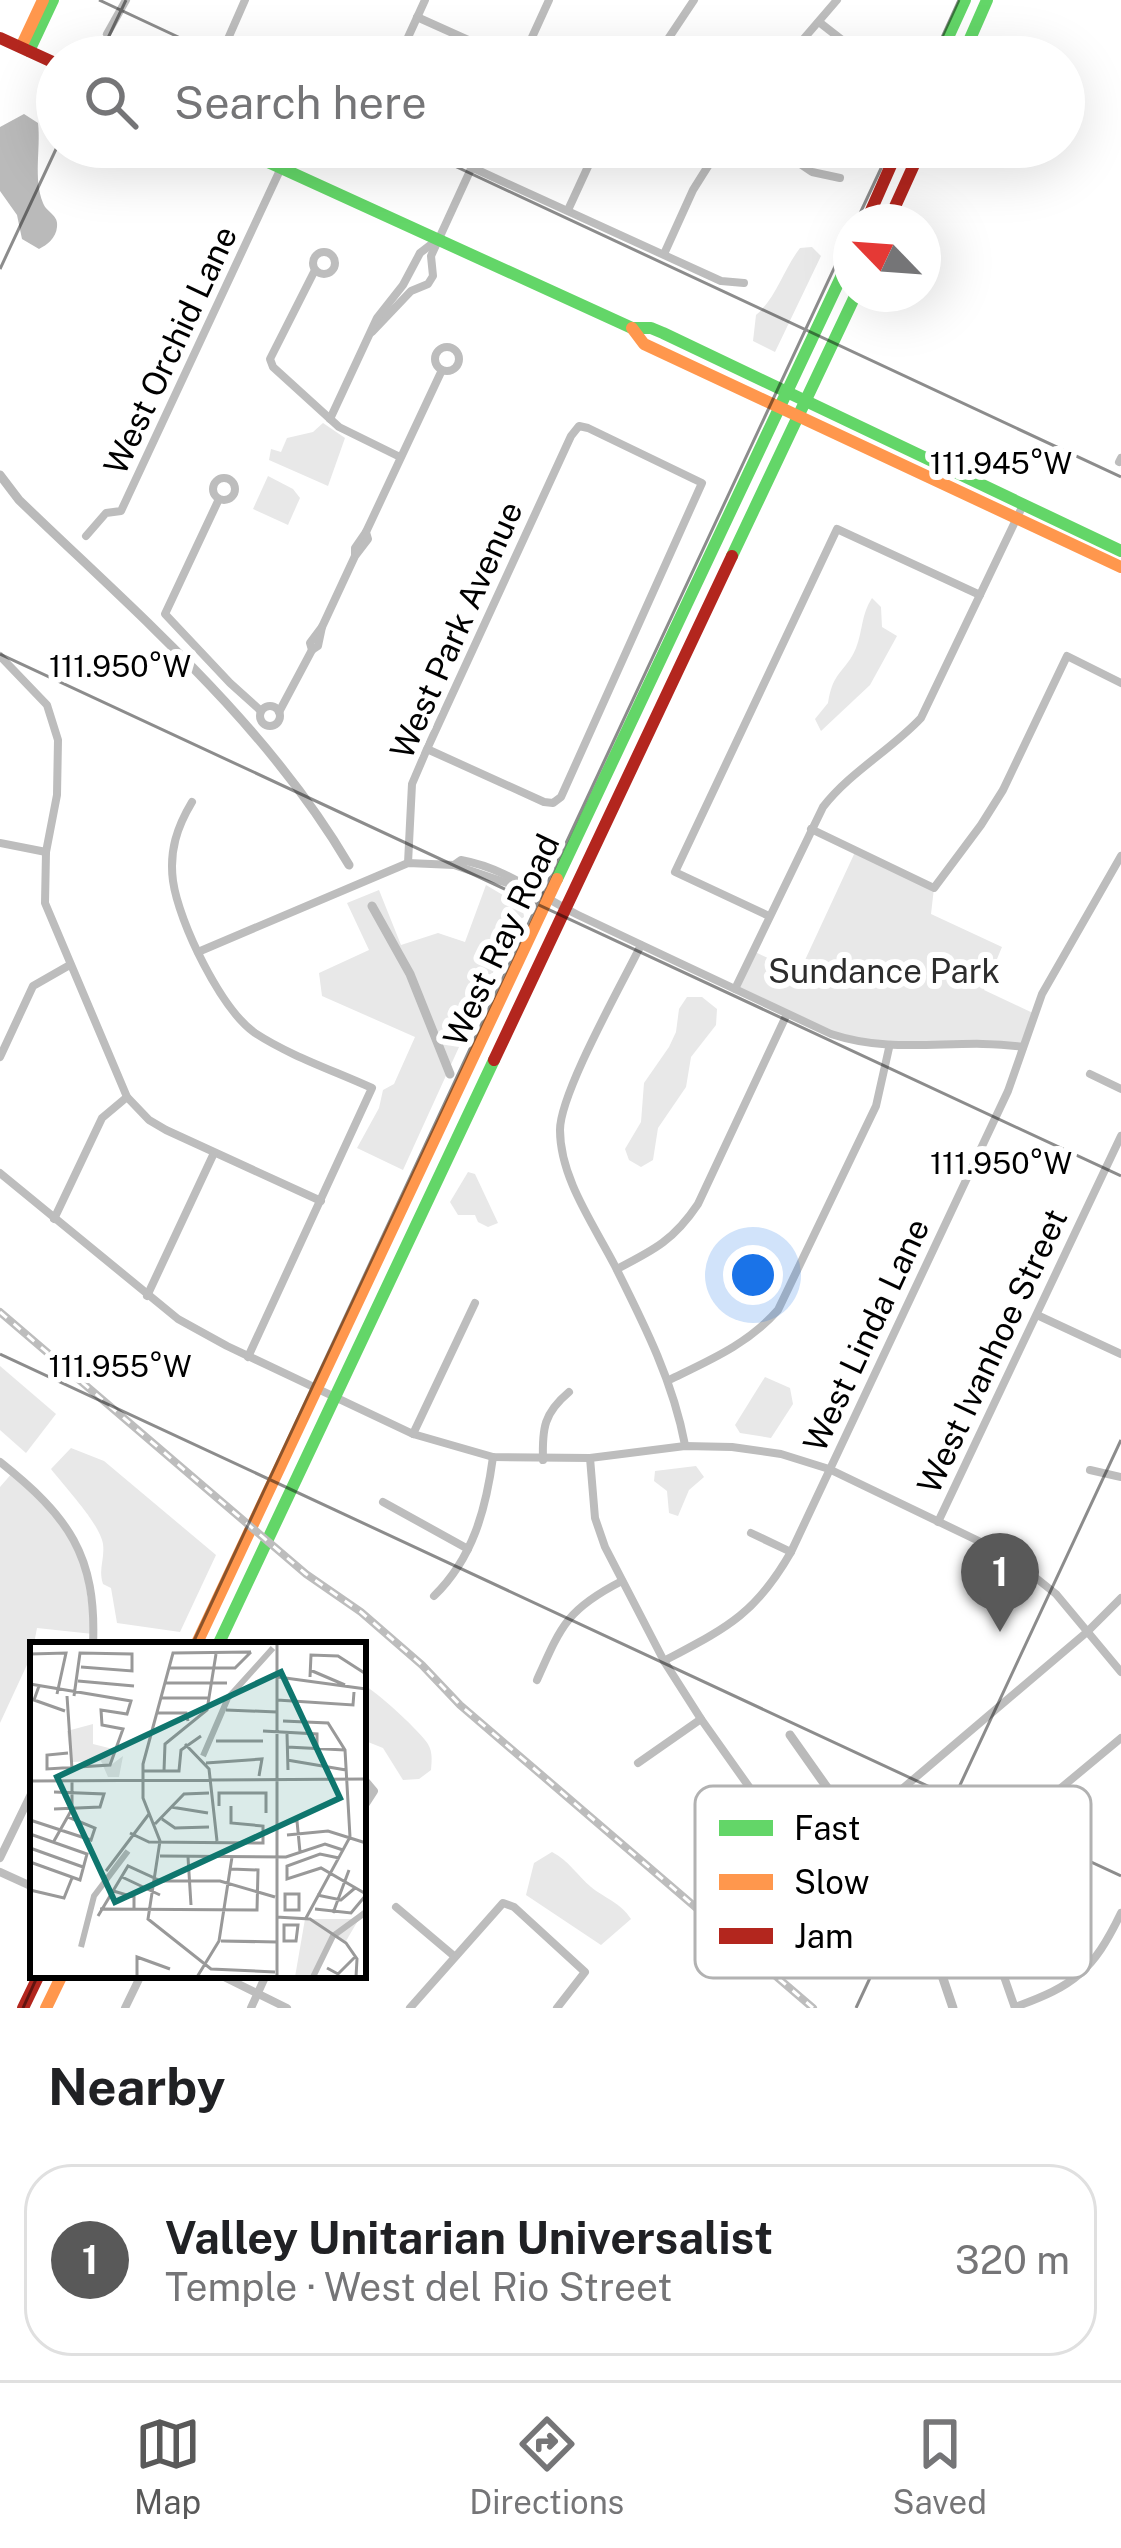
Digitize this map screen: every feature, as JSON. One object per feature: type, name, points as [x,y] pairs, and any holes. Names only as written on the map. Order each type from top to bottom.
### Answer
[{"type":"main road","points":[[25,49],[43,0]]},
{"type":"main road","points":[[25,49],[52,0]]},
{"type":"main road","points":[[949,36],[965,0]]},
{"type":"main road","points":[[971,36],[987,0]]},
{"type":"main road","points":[[0,38],[36,54]]},
{"type":"main road","points":[[281,168],[632,328],[651,328],[1121,550]]},
{"type":"main road","points":[[874,204],[890,168]]},
{"type":"main road","points":[[896,204],[912,168]]},
{"type":"main road","name":"West Ray Road","points":[[197,1642],[833,296]]},
{"type":"main road","name":"West Ray Road","points":[[219,1642],[848,312]]},
{"type":"main road","points":[[632,328],[644,344],[1121,568]]},
{"type":"main road","points":[[23,2008],[38,1978]]},
{"type":"main road","points":[[46,2008],[61,1978]]},
{"type":"street","points":[[107,34],[126,0]]},
{"type":"street","points":[[229,36],[245,0]]},
{"type":"street","points":[[409,36],[425,0]]},
{"type":"street","points":[[533,36],[549,0]]},
{"type":"street","points":[[670,36],[694,0]]},
{"type":"street","points":[[806,36],[837,0]]},
{"type":"street","points":[[417,17],[459,36]]},
{"type":"street","points":[[819,21],[837,36]]},
{"type":"street","name":"West Orchid Lane","points":[[86,536],[101,517],[121,512],[281,168]]},
{"type":"street","points":[[373,332],[411,291],[428,284],[433,276],[431,256],[471,168]]},
{"type":"street","points":[[473,168],[721,280],[744,283]]},
{"type":"street","points":[[568,209],[587,168]]},
{"type":"street","points":[[664,254],[707,168]]},
{"type":"street","points":[[806,168],[841,178]]},
{"type":"street","points":[[330,419],[377,318],[420,253],[439,239]]},
{"type":"street","points":[[315,269],[271,359],[273,368],[330,419],[400,457]]},
{"type":"street","points":[[261,710],[261,720],[269,726],[278,722],[310,643],[368,538],[366,532],[442,370]]},
{"type":"street","name":"West Park Avenue","points":[[408,863],[412,784],[427,748],[571,436],[579,426],[702,483],[561,797],[553,803],[427,748]]},
{"type":"street","points":[[219,499],[165,614],[261,710]]},
{"type":"street","points":[[735,989],[811,829],[835,792],[920,718],[1024,503]]},
{"type":"street","points":[[770,916],[675,872],[838,529],[980,595]]},
{"type":"street","points":[[0,656],[47,705],[58,740],[45,903],[127,1096],[149,1120],[321,1202]]},
{"type":"street","points":[[811,829],[934,888],[1003,790],[1067,656],[1121,682]]},
{"type":"street","points":[[261,710],[272,706],[279,712]]},
{"type":"street","points":[[192,802],[177,827],[173,884],[198,952],[225,1003],[258,1035],[372,1088],[248,1357]]},
{"type":"street","points":[[0,843],[46,852]]},
{"type":"street","name":"West Linda Lane","points":[[664,1661],[727,1628],[757,1605],[791,1552],[1008,1091],[1042,994],[1121,856]]},
{"type":"street","points":[[198,952],[408,863],[454,865],[524,888],[787,1014],[861,1044],[889,1048],[987,1042],[1023,1047]]},
{"type":"street","points":[[641,944],[568,1096],[560,1127],[565,1162],[669,1380],[686,1446]]},
{"type":"street","points":[[0,1057],[33,986],[68,966]]},
{"type":"street","points":[[616,1269],[656,1249],[680,1230],[698,1204],[787,1014]]},
{"type":"street","points":[[669,1380],[737,1347],[758,1333],[778,1310],[876,1106],[889,1048]]},
{"type":"street","points":[[1090,1074],[1121,1089]]},
{"type":"street","points":[[54,1219],[102,1118],[127,1096]]},
{"type":"street","name":"West Ivanhoe Street","points":[[938,1522],[1121,1136]]},
{"type":"street","points":[[147,1297],[214,1153]]},
{"type":"street","points":[[0,1173],[147,1297],[198,1331],[413,1434],[493,1457],[544,1460],[686,1446],[754,1448],[829,1469],[1021,1566],[1056,1594],[1121,1672]]},
{"type":"street","points":[[413,1434],[476,1303]]},
{"type":"street","points":[[1036,1315],[1121,1354]]},
{"type":"street","points":[[544,1460],[545,1419],[569,1392]]},
{"type":"street","points":[[434,1596],[468,1549],[486,1507],[493,1457]]},
{"type":"street","points":[[590,1458],[596,1518],[622,1582],[664,1661],[749,1786]]},
{"type":"street","points":[[0,1462],[35,1489],[80,1546],[95,1606],[93,1642]]},
{"type":"street","points":[[1090,1470],[1121,1477]]},
{"type":"street","points":[[382,1502],[468,1549]]},
{"type":"street","points":[[751,1533],[791,1552]]},
{"type":"street","points":[[538,1680],[567,1620],[584,1600],[622,1582]]},
{"type":"street","points":[[906,1786],[1088,1632],[1121,1598]]},
{"type":"street","points":[[638,1763],[701,1719]]},
{"type":"street","points":[[1063,1786],[1121,1738]]},
{"type":"street","points":[[0,1858],[30,1796]]},
{"type":"street","points":[[0,1872],[30,1886]]},
{"type":"street","points":[[410,2008],[503,1903],[514,1907],[585,1972],[557,2008]]},
{"type":"street","points":[[396,1907],[454,1956]]},
{"type":"street","points":[[1091,1966],[1121,1913]]},
{"type":"street","points":[[125,2008],[140,1978]]},
{"type":"street","points":[[226,1978],[287,2008]]},
{"type":"street","points":[[251,2008],[264,1978]]},
{"type":"street","points":[[1005,1978],[1015,2007],[1080,1978]]},
{"type":"green space","points":[[812,247],[821,256],[775,352],[753,341],[756,315],[800,248]]},
{"type":"green space","points":[[323,423],[345,438],[328,486],[269,460],[271,449],[281,452],[287,438],[313,432]]},
{"type":"green space","points":[[268,476],[300,498],[288,525],[253,509]]},
{"type":"green space","points":[[872,598],[881,607],[882,627],[897,636],[870,685],[821,731],[815,719],[856,648]]},
{"type":"green space","name":"Sundance Park","points":[[856,850],[934,888],[931,914],[1002,947],[984,990],[1035,1014],[1023,1047],[861,1044],[735,989],[753,951],[799,973]]},
{"type":"green space","points":[[486,885],[523,907],[524,917],[516,922],[403,1170],[357,1148],[379,1108],[383,1090],[394,1084],[415,1037],[322,996],[319,973],[369,950],[347,903],[379,890],[401,945],[438,933],[465,942]]},
{"type":"green space","points":[[687,997],[702,997],[717,1009],[716,1025],[691,1057],[686,1087],[658,1128],[653,1160],[641,1167],[629,1160],[625,1149],[641,1122],[644,1083],[669,1047]]},
{"type":"green space","points":[[468,1172],[475,1174],[498,1223],[488,1227],[475,1215],[458,1215],[450,1202]]},
{"type":"green space","points":[[0,1366],[56,1414],[26,1453],[0,1430]]},
{"type":"green space","points":[[765,1377],[790,1388],[793,1404],[771,1438],[740,1433],[735,1425]]},
{"type":"green space","points":[[71,1448],[104,1461],[216,1555],[180,1632],[117,1623],[111,1588],[102,1579],[100,1536],[51,1469]]},
{"type":"green space","points":[[696,1466],[704,1477],[689,1490],[678,1516],[669,1513],[667,1491],[654,1481],[655,1471]]},
{"type":"green space","points":[[13,1472],[80,1546],[93,1634],[37,1628],[34,1642],[30,1642],[30,1658],[0,1723],[0,1487]]},
{"type":"green space","points":[[366,1686],[428,1743],[431,1770],[419,1779],[403,1780],[383,1748],[366,1741]]},
{"type":"green space","points":[[552,1852],[631,1919],[601,1945],[526,1895],[534,1863]]},
{"type":"shaded area","points":[[24,114],[36,122],[40,193],[57,223],[53,238],[39,249],[22,239],[17,215],[0,191],[0,127]]},
{"type":"waterway","points":[[0,475],[19,500],[239,717],[316,813],[349,865]]},
{"type":"waterway","points":[[372,906],[410,974],[450,1074]]},
{"type":"waterway","points":[[790,1735],[826,1786]]},
{"type":"waterway","points":[[943,1978],[953,2008]]},
{"type":"railway","points":[[0,1312],[306,1574],[361,1612],[460,1705],[695,1907]]},
{"type":"railway","points":[[778,1978],[813,2008]]},
{"type":"traffic: fast","points":[[36,36],[53,0]]},
{"type":"traffic: fast","points":[[949,36],[965,0]]},
{"type":"traffic: fast","points":[[971,36],[987,0]]},
{"type":"traffic: fast","points":[[29,51],[36,36]]},
{"type":"traffic: fast","points":[[281,168],[632,328],[663,333],[1121,551]]},
{"type":"traffic: fast","points":[[557,879],[833,294]]},
{"type":"traffic: fast","points":[[732,556],[847,312]]},
{"type":"traffic: fast","points":[[219,1642],[494,1060]]},
{"type":"traffic: slow","points":[[21,47],[43,0]]},
{"type":"traffic: slow","points":[[632,328],[644,344],[1121,567]]},
{"type":"traffic: slow","points":[[197,1642],[557,879]]},
{"type":"traffic: slow","points":[[46,2008],[61,1978]]},
{"type":"traffic: jam","points":[[0,38],[36,54]]},
{"type":"traffic: jam","points":[[874,204],[890,168]]},
{"type":"traffic: jam","points":[[896,204],[912,168]]},
{"type":"traffic: jam","points":[[494,1060],[732,556]]},
{"type":"traffic: jam","points":[[23,2008],[38,1978]]},
{"type":"place","name":"Valley Unitarian Universalist","points":[[1000,1632]]}]
